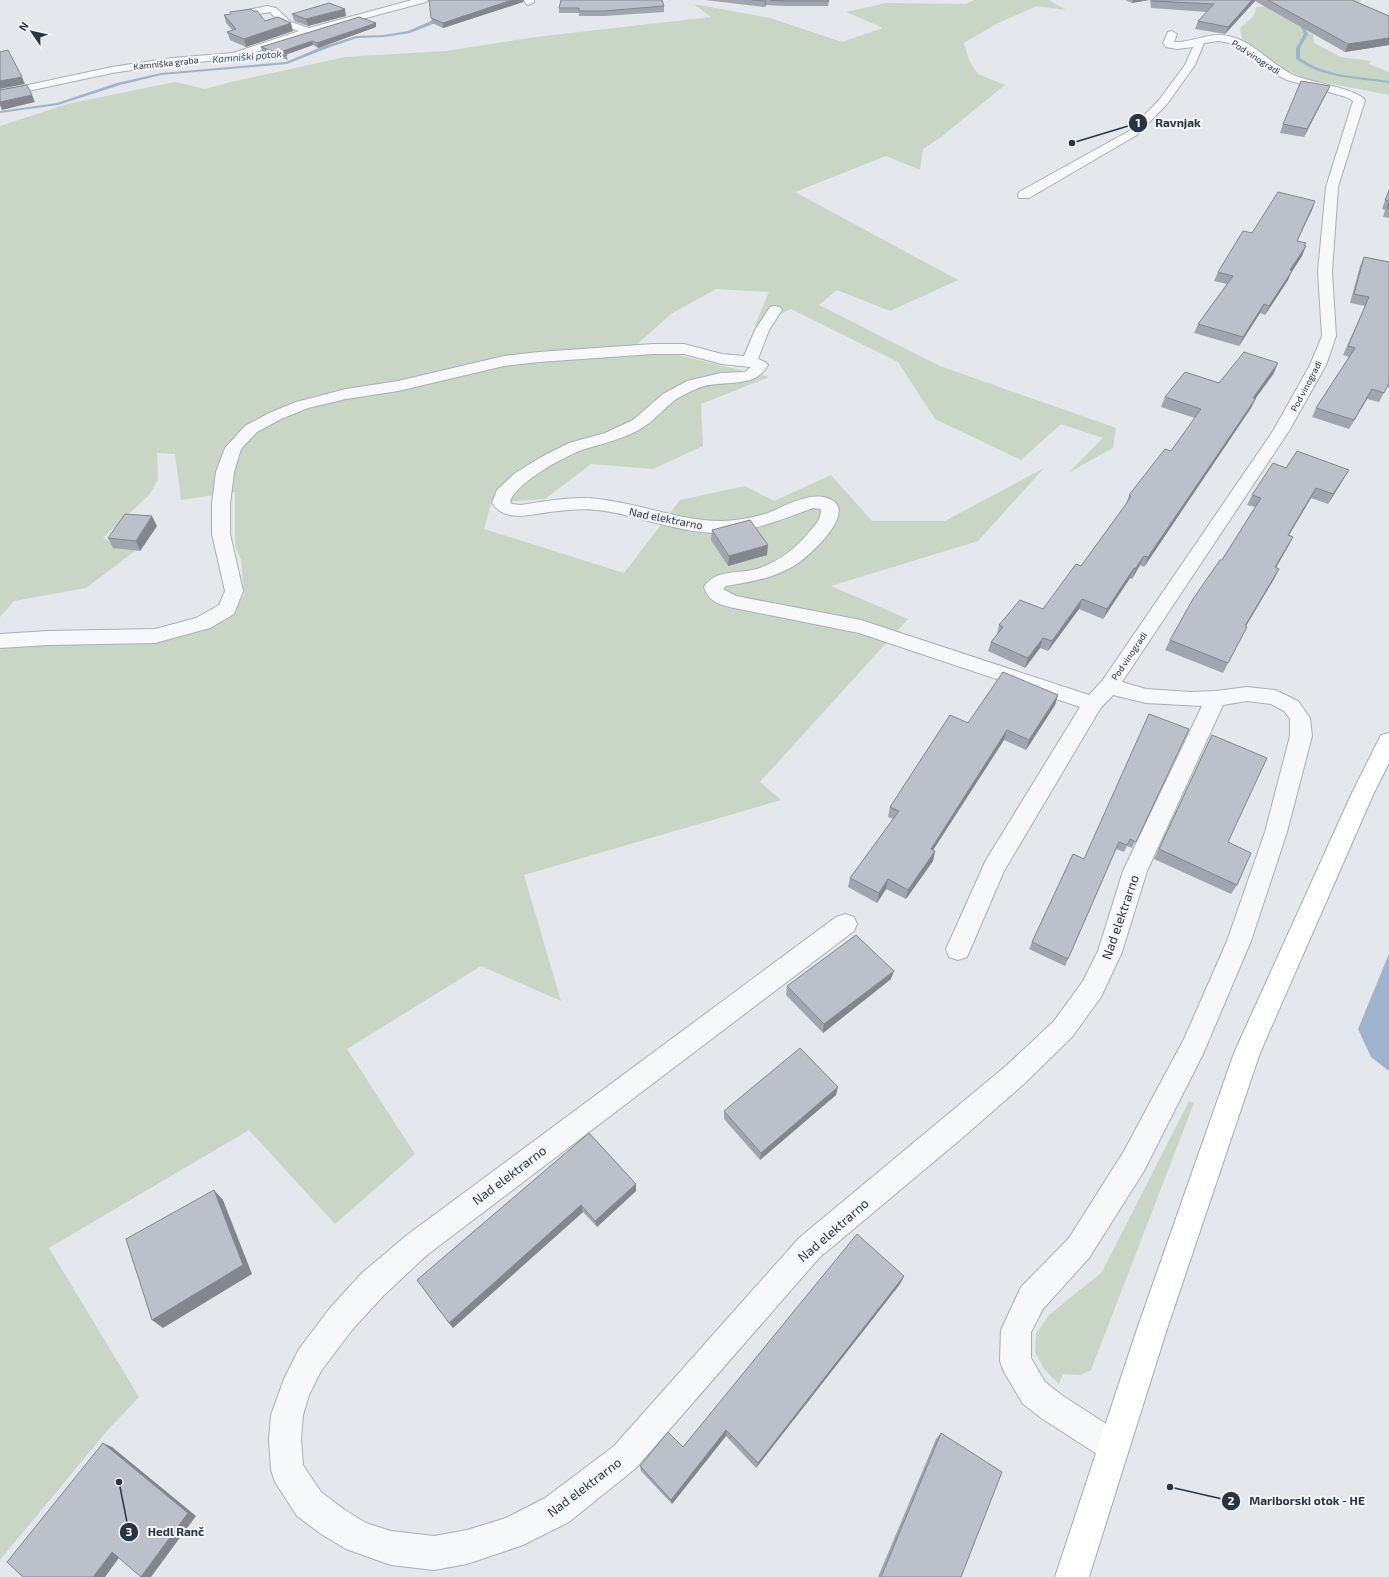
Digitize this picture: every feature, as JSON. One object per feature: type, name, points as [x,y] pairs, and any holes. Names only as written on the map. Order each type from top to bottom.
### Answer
[{"type":"main road","points":[[1072,1577],[1150,1332],[1247,1053],[1362,795],[1389,741]]},
{"type":"street","name":"Kamniška graba","points":[[0,94],[112,70],[172,61],[234,56],[309,32],[423,0]]},
{"type":"street","points":[[247,13],[267,9],[273,10],[287,24],[309,32]]},
{"type":"street","points":[[1024,195],[1133,133],[1163,102],[1190,65],[1199,41],[1170,46],[1168,42],[1172,34]]},
{"type":"street","name":"Pod vinogradi","points":[[958,949],[994,867],[1101,695],[1281,431],[1318,366],[1329,336],[1325,271],[1332,187],[1359,100],[1350,95],[1289,77],[1270,67],[1240,45],[1228,39],[1213,38],[1199,41]]},
{"type":"street","points":[[0,641],[48,638],[155,636],[203,623],[227,609],[234,591],[221,534],[225,472],[233,448],[251,429],[275,416],[302,405],[346,394],[398,386],[462,369],[504,361],[653,348],[684,349],[722,359],[750,361],[762,330],[775,310]]},
{"type":"street","name":"Nad elektrarno","points":[[750,361],[760,365],[757,371],[749,376],[721,378],[693,384],[669,396],[639,423],[611,436],[575,447],[548,460],[521,477],[503,494],[500,503],[507,509],[521,511],[576,503],[605,505],[688,524],[721,527],[746,524],[770,518],[810,503],[821,502],[830,506],[830,518],[808,546],[787,562],[761,574],[720,581],[713,587],[714,593],[734,602],[861,627],[1056,690],[1101,695],[1191,699],[1216,698],[1247,694],[1275,697],[1291,706],[1300,718],[1301,736],[1276,832],[1239,941],[1197,1039],[1134,1161],[1079,1248],[1032,1298],[1016,1330],[1015,1361],[1034,1393],[1052,1407],[1114,1447]]},
{"type":"street","name":"Nad elektrarno","points":[[845,924],[417,1245],[373,1284],[341,1319],[310,1360],[295,1390],[287,1415],[285,1439],[287,1470],[309,1504],[333,1522],[358,1537],[391,1548],[434,1553],[467,1547],[518,1530],[557,1510],[625,1457],[809,1248],[1016,1074],[1063,1029],[1092,989],[1110,952],[1135,871],[1216,698]]},
{"type":"green space","points":[[974,0],[1049,0],[1066,10],[1037,6],[998,23],[964,43],[969,60],[978,74],[1005,85],[941,137],[923,149],[920,170],[886,156],[795,192],[958,280],[890,311],[837,290],[819,305],[940,366],[1116,428],[1113,448],[1068,473],[1103,438],[1061,424],[1021,460],[935,419],[898,362],[791,309],[754,327],[769,292],[716,289],[671,314],[625,355],[678,355],[769,377],[701,404],[703,446],[653,469],[591,464],[545,499],[491,503],[484,529],[624,573],[680,500],[745,486],[774,501],[831,475],[872,521],[945,521],[1044,468],[978,541],[831,586],[908,619],[760,782],[781,800],[524,875],[561,1001],[481,966],[347,1049],[415,1154],[335,1224],[249,1130],[49,1248],[139,1397],[106,1432],[0,1560],[0,650],[24,641],[137,644],[180,633],[231,611],[244,595],[241,560],[235,545],[235,492],[181,500],[175,454],[157,453],[158,480],[149,495],[103,538],[135,551],[86,588],[14,601],[0,617],[0,126],[67,104],[175,82],[205,89],[345,57],[446,51],[536,37],[711,17],[694,4],[770,18],[842,42],[883,28],[846,12],[886,3],[966,4]]},
{"type":"green space","points":[[1294,0],[1361,0],[1337,22],[1299,26],[1313,35],[1314,43],[1341,57],[1371,61],[1369,64],[1389,72],[1389,95],[1307,79],[1271,63],[1243,43],[1240,28],[1253,16],[1256,11],[1256,7],[1277,6]]},
{"type":"green space","points":[[1189,1101],[1194,1103],[1091,1370],[1080,1375],[1063,1374],[1059,1384],[1044,1369],[1035,1352],[1036,1334],[1049,1315],[1102,1272]]},
{"type":"water","points":[[1389,954],[1389,1071],[1371,1057],[1358,1029]]},
{"type":"building","points":[[429,0],[512,0],[443,23],[431,18]]},
{"type":"building","points":[[561,0],[662,0],[664,6],[604,11],[579,11],[579,8],[559,8]]},
{"type":"building","points":[[771,0],[828,0],[829,1],[784,1]]},
{"type":"building","points":[[1153,0],[1252,0],[1228,27],[1198,21],[1214,4]]},
{"type":"building","points":[[1268,0],[1352,0],[1389,16],[1389,38],[1348,44]]},
{"type":"building","points":[[329,3],[345,9],[306,19],[292,14]]},
{"type":"building","points":[[251,9],[253,11],[257,11],[265,21],[278,17],[291,23],[244,39],[227,32],[236,29],[224,15],[231,14],[230,12]]},
{"type":"building","points":[[359,17],[376,23],[317,43],[312,41],[283,51],[287,56],[261,47]]},
{"type":"building","points":[[8,50],[22,77],[0,81],[0,52]]},
{"type":"building","points":[[1301,81],[1330,86],[1307,129],[1283,124]]},
{"type":"building","points":[[27,85],[32,95],[0,102],[0,90]]},
{"type":"building","points":[[1389,191],[1389,201],[1385,200]]},
{"type":"building","points":[[1278,192],[1315,201],[1297,241],[1306,243],[1304,246],[1306,246],[1290,270],[1292,271],[1269,306],[1264,304],[1243,337],[1198,324],[1233,276],[1218,272],[1243,231],[1252,233]]},
{"type":"building","points":[[1364,257],[1389,262],[1389,383],[1384,393],[1372,389],[1354,420],[1316,408],[1355,348],[1348,346],[1369,297],[1354,294]]},
{"type":"building","points":[[1244,352],[1278,363],[1253,398],[1256,398],[1148,557],[1144,556],[1135,569],[1134,568],[1107,609],[1082,599],[1052,641],[1043,638],[1028,658],[991,642],[1003,627],[999,625],[1020,600],[1043,609],[1076,564],[1081,566],[1126,504],[1131,496],[1129,495],[1165,449],[1171,451],[1201,409],[1165,397],[1185,372],[1219,383]]},
{"type":"building","points":[[1297,451],[1349,470],[1333,494],[1316,488],[1288,535],[1293,537],[1275,567],[1279,569],[1245,626],[1247,627],[1228,663],[1170,640],[1193,599],[1220,560],[1222,560],[1261,498],[1252,495],[1273,463],[1286,468]]},
{"type":"building","points":[[125,514],[152,516],[136,541],[108,538]]},
{"type":"building","points":[[750,520],[768,545],[729,556],[712,530]]},
{"type":"building","points":[[1003,672],[1058,695],[1029,740],[1007,730],[931,849],[935,851],[908,890],[888,879],[879,893],[850,878],[899,811],[890,807],[950,715],[968,723]]},
{"type":"building","points":[[1149,714],[1189,729],[1136,842],[1130,839],[1127,845],[1119,842],[1068,959],[1032,942],[1073,854],[1084,859]]},
{"type":"building","points":[[1212,735],[1267,758],[1228,842],[1251,853],[1237,885],[1159,849]]},
{"type":"building","points":[[856,935],[894,971],[824,1024],[787,986]]},
{"type":"building","points":[[800,1048],[838,1087],[761,1153],[724,1111]]},
{"type":"building","points":[[589,1133],[636,1184],[595,1221],[581,1205],[449,1323],[417,1280]]},
{"type":"building","points":[[214,1190],[243,1265],[152,1320],[126,1239]]},
{"type":"building","points":[[857,1234],[904,1276],[758,1463],[726,1430],[671,1500],[640,1466],[668,1432],[683,1447]]},
{"type":"building","points":[[941,1433],[1002,1472],[961,1577],[881,1577]]},
{"type":"building","points":[[103,1443],[188,1513],[141,1577],[112,1552],[93,1577],[23,1577],[7,1562]]},
{"type":"waterway","name":"Kamniški potok","points":[[0,112],[58,104],[119,84],[161,74],[287,63],[323,48],[357,37],[384,36],[409,32],[441,18]]},
{"type":"waterway","name":"Kamniški potok","points":[[1311,24],[1303,27],[1306,34],[1298,48],[1298,58],[1307,65],[1318,70],[1341,76],[1389,82]]},
{"type":"place","name":"Ravnjak","points":[[1072,143]]},
{"type":"place","name":"Hedl Ranč","points":[[119,1482]]},
{"type":"place","name":"Mariborski otok - HE","points":[[1170,1487]]}]
